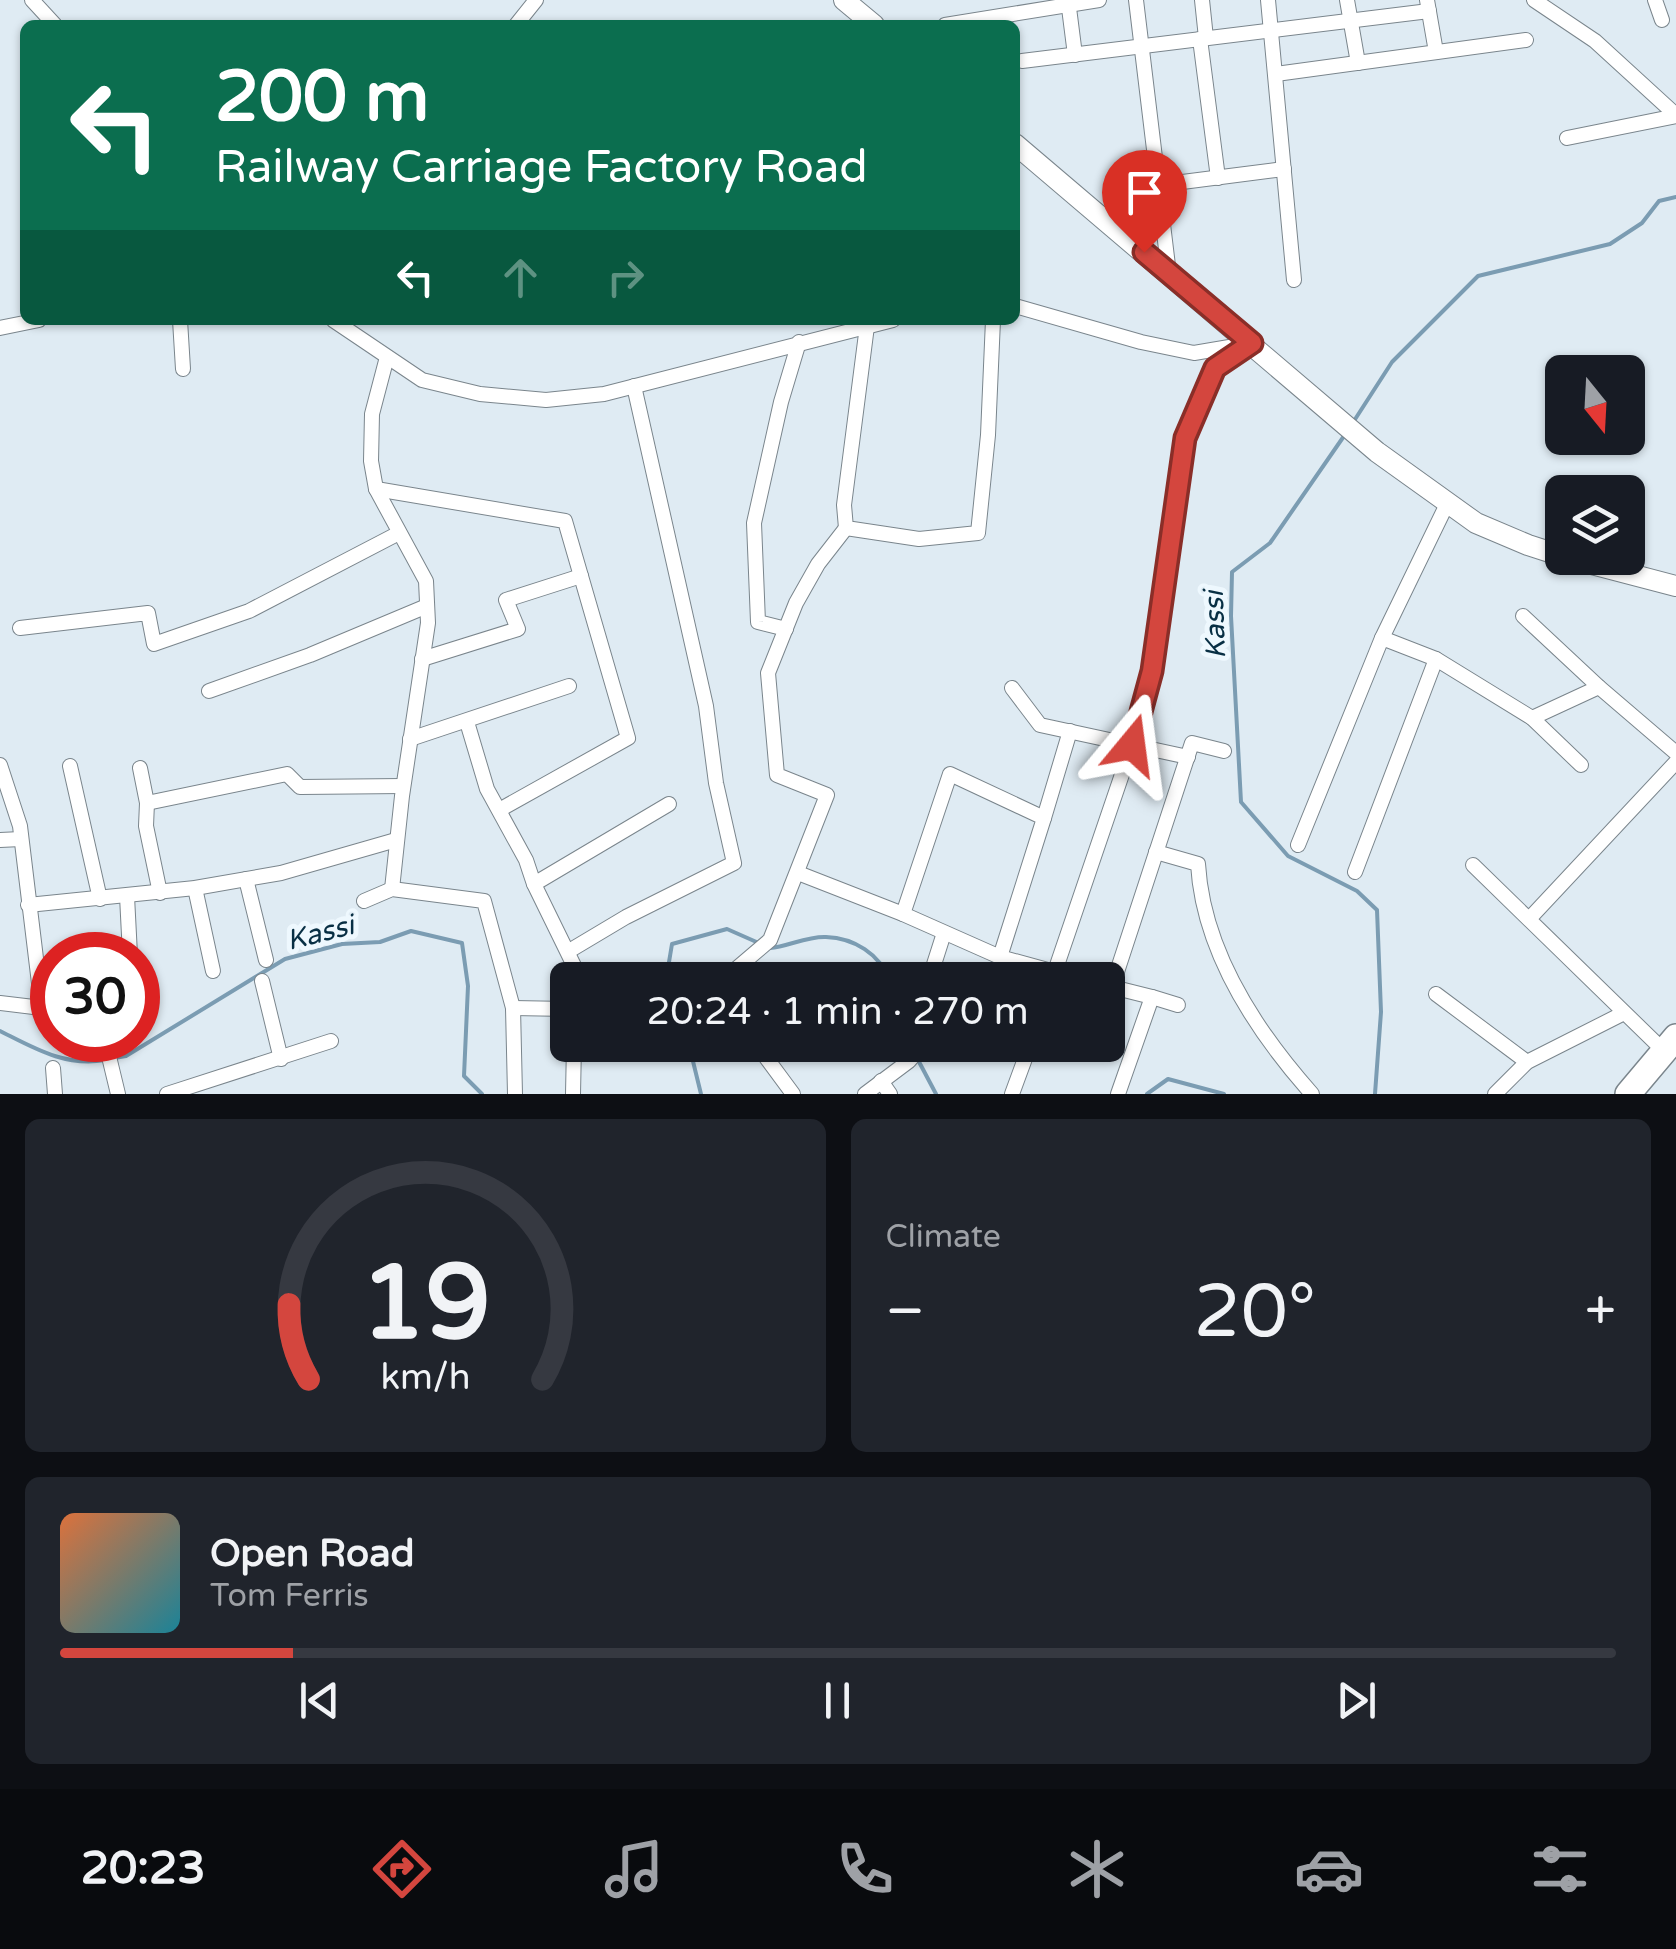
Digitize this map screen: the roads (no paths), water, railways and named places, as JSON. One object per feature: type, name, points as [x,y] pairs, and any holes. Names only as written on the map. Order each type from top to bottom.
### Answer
[{"type":"highway","points":[[1628,1094],[1670,1044]]},
{"type":"main road","points":[[844,0],[868,20]]},
{"type":"main road","points":[[1020,148],[1377,452],[1476,523],[1545,550]]},
{"type":"main road","points":[[1636,575],[1676,586]]},
{"type":"street","points":[[32,0],[50,20]]},
{"type":"street","points":[[520,20],[536,0]]},
{"type":"street","points":[[972,20],[1098,0]]},
{"type":"street","points":[[1136,0],[1170,274]]},
{"type":"street","points":[[1202,0],[1218,178]]},
{"type":"street","points":[[1268,0],[1294,280]]},
{"type":"street","points":[[1348,0],[1358,63]]},
{"type":"street","points":[[1534,0],[1595,41],[1676,115]]},
{"type":"street","points":[[1655,0],[1662,20]]},
{"type":"street","points":[[1068,2],[1074,55]]},
{"type":"street","points":[[1022,61],[1351,21],[1428,5],[1436,52]]},
{"type":"street","points":[[1276,74],[1526,40]]},
{"type":"street","points":[[1567,138],[1676,115]]},
{"type":"street","points":[[1158,185],[1284,169]]},
{"type":"street","points":[[1020,307],[1141,342],[1194,352],[1252,343]]},
{"type":"street","points":[[180,325],[183,369]]},
{"type":"street","points":[[339,325],[422,380],[480,394],[546,400],[604,394],[871,325]]},
{"type":"street","points":[[846,528],[919,540],[978,534],[993,325]]},
{"type":"street","points":[[742,962],[773,933],[827,795],[777,775],[768,673],[818,564],[846,528],[844,505],[867,326]]},
{"type":"street","points":[[786,629],[758,622],[754,523],[781,402],[800,342]]},
{"type":"street","points":[[1059,962],[1132,745],[1152,671],[1185,438],[1215,368],[1252,343]]},
{"type":"street","points":[[387,357],[372,414],[370,461],[376,488],[426,581],[427,606],[392,889]]},
{"type":"street","points":[[569,952],[626,917],[734,863],[716,783],[706,706],[634,386]]},
{"type":"street","points":[[376,488],[565,521],[628,738],[501,809]]},
{"type":"street","points":[[1298,845],[1382,638],[1447,504]]},
{"type":"street","points":[[20,628],[148,613],[154,644],[249,611],[399,534]]},
{"type":"street","points":[[422,659],[518,629],[506,600],[581,576]]},
{"type":"street","points":[[209,691],[427,606]]},
{"type":"street","points":[[1523,616],[1676,754]]},
{"type":"street","points":[[1382,638],[1436,659],[1532,718],[1581,765]]},
{"type":"street","points":[[1355,872],[1436,659]]},
{"type":"street","points":[[410,739],[569,686]]},
{"type":"street","points":[[1532,718],[1599,687]]},
{"type":"street","points":[[1012,688],[1040,725],[1188,757]]},
{"type":"street","points":[[467,722],[487,789],[501,809],[573,962]]},
{"type":"street","points":[[1000,956],[1070,731]]},
{"type":"street","points":[[1118,962],[1192,743],[1224,752]]},
{"type":"street","points":[[1530,918],[1676,762]]},
{"type":"street","points":[[0,765],[21,839],[42,1008],[0,1004]]},
{"type":"street","points":[[70,766],[100,898]]},
{"type":"street","points":[[140,768],[147,802],[146,826],[160,893]]},
{"type":"street","points":[[147,802],[287,774],[300,787],[403,786]]},
{"type":"street","points":[[903,914],[950,774],[1044,818]]},
{"type":"street","points":[[534,884],[669,804]]},
{"type":"street","points":[[0,840],[21,839]]},
{"type":"street","points":[[28,905],[160,893],[281,873],[396,840]]},
{"type":"street","points":[[1156,852],[1198,864],[1200,898],[1230,973],[1264,1038],[1312,1094]]},
{"type":"street","points":[[1474,865],[1624,1013],[1670,1044]]},
{"type":"street","points":[[798,873],[1016,962]]},
{"type":"street","points":[[246,879],[266,960]]},
{"type":"street","points":[[194,888],[213,972]]},
{"type":"street","points":[[364,901],[392,889],[484,901],[513,1008],[515,1094]]},
{"type":"street","points":[[127,896],[129,932]]},
{"type":"street","points":[[935,962],[944,933]]},
{"type":"street","points":[[262,981],[282,1058]]},
{"type":"street","points":[[1125,990],[1178,1005]]},
{"type":"street","points":[[1436,994],[1527,1062]]},
{"type":"street","points":[[1118,1094],[1152,997]]},
{"type":"street","points":[[513,1008],[550,1009]]},
{"type":"street","points":[[1495,1094],[1527,1062],[1624,1013]]},
{"type":"street","points":[[166,1094],[190,1090],[331,1042]]},
{"type":"street","points":[[110,1062],[118,1094]]},
{"type":"street","points":[[573,1094],[574,1062]]},
{"type":"street","points":[[769,1062],[793,1094]]},
{"type":"street","points":[[865,1094],[885,1088],[905,1062]]},
{"type":"street","points":[[1012,1094],[1024,1062]]},
{"type":"street","points":[[53,1068],[54,1094]]},
{"type":"waterway","name":"Kassi","points":[[1352,424],[1392,362],[1478,276],[1610,244],[1642,223],[1659,201],[1676,197]]},
{"type":"waterway","name":"Kassi","points":[[1344,436],[1270,543],[1232,572],[1231,616],[1241,802],[1288,856],[1357,891],[1377,910],[1381,1012],[1375,1094]]},
{"type":"waterway","name":"Kassi","points":[[669,962],[672,944],[727,929],[761,944]]},
{"type":"waterway","name":"Kassi","points":[[160,1035],[285,959],[342,944],[380,942],[411,931],[462,943],[468,986],[464,1076],[482,1094]]},
{"type":"waterway","name":"Kassi","points":[[770,948],[819,937],[836,938],[865,949],[879,962]]},
{"type":"waterway","name":"Kassi","points":[[0,1031],[30,1045]]},
{"type":"waterway","name":"Kassi","points":[[693,1062],[701,1094]]},
{"type":"waterway","name":"Kassi","points":[[919,1062],[936,1094]]},
{"type":"waterway","name":"Kassi","points":[[1147,1094],[1168,1079],[1224,1094]]}]
